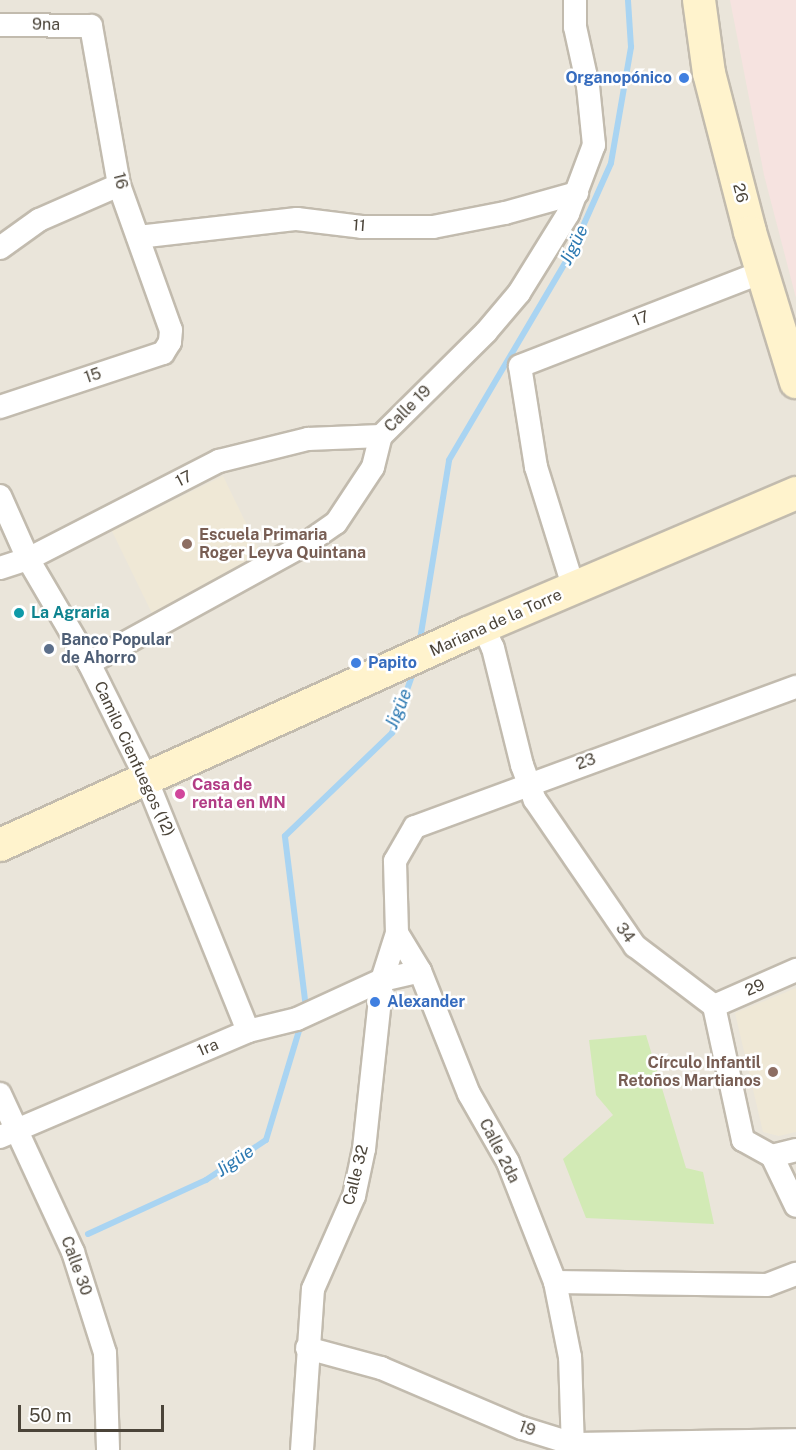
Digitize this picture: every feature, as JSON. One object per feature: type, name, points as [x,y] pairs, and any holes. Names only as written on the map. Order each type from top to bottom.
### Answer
[{"type":"street","name":"Calle 19","points":[[89,663],[307,543],[336,523],[373,467],[381,436],[486,332],[519,292],[568,214],[594,144],[588,86],[575,27],[575,0]]},
{"type":"street","name":"26","points":[[699,0],[709,73],[762,272],[796,382]]},
{"type":"street","name":"9na","points":[[0,25],[91,26]]},
{"type":"street","name":"16","points":[[91,26],[119,185],[171,330]]},
{"type":"street","points":[[0,248],[46,216],[119,185]]},
{"type":"street","name":"11","points":[[138,237],[297,219],[362,227],[433,227],[505,213],[577,192]]},
{"type":"street","name":"17","points":[[574,589],[536,467],[520,366],[762,272]]},
{"type":"street","name":"15","points":[[0,407],[162,353],[170,342],[171,330]]},
{"type":"street","name":"17","points":[[0,568],[28,559],[219,461],[308,439],[381,436]]},
{"type":"street","name":"Mariana de la Torre","points":[[0,845],[145,776],[483,626],[796,493]]},
{"type":"street","name":"Camilo Cienfuegos (12)","points":[[0,496],[28,559],[89,663],[145,776],[248,1031]]},
{"type":"street","name":"34","points":[[483,626],[493,648],[535,800],[586,881],[635,946],[714,1006]]},
{"type":"street","name":"23","points":[[395,861],[415,827],[529,783],[796,687]]},
{"type":"street","name":"Calle 2da","points":[[395,861],[397,933],[420,971],[469,1094],[508,1162],[555,1282],[570,1357],[573,1447]]},
{"type":"street","name":"Calle 32","points":[[302,1450],[307,1348],[313,1289],[356,1187],[382,980],[397,933]]},
{"type":"street","name":"29","points":[[714,1006],[796,970]]},
{"type":"street","name":"1ra","points":[[8,1133],[248,1031],[305,1015],[382,980],[420,971]]},
{"type":"street","points":[[714,1006],[743,1140],[772,1156],[796,1206]]},
{"type":"street","name":"Calle 30","points":[[0,1094],[8,1133],[74,1252],[105,1353],[108,1450]]},
{"type":"street","points":[[772,1156],[796,1150]]},
{"type":"street","points":[[555,1282],[767,1285],[796,1274]]},
{"type":"street","name":"19","points":[[307,1348],[381,1368],[522,1428],[573,1447],[796,1440]]},
{"type":"shaded area","points":[[0,0],[796,0],[796,1450],[0,1450]]},
{"type":"shaded area","points":[[730,0],[796,0],[796,298],[764,175]]},
{"type":"shaded area","name":"Escuela Primaria Roger Leyva Quintana","points":[[223,476],[264,560],[152,614],[112,530]]},
{"type":"shaded area","name":"Círculo Infantil Retoños Martianos","points":[[796,988],[796,1132],[779,1136],[763,1132],[735,1013]]},
{"type":"green space","points":[[646,1035],[686,1168],[703,1172],[714,1224],[586,1218],[563,1159],[613,1115],[596,1095],[589,1040]]},
{"type":"waterway","name":"Jigüe","points":[[419,646],[449,460],[571,253],[611,163],[631,47],[628,0]]},
{"type":"waterway","name":"Jigüe","points":[[306,1008],[285,836],[392,733],[414,670]]},
{"type":"waterway","name":"Jigüe","points":[[88,1234],[206,1180],[266,1140],[301,1024]]},
{"type":"place","name":"Organopónico","points":[[684,78]]},
{"type":"place","name":"Escuela Primaria Roger Leyva Quintana","points":[[187,544]]},
{"type":"place","name":"La Agraria","points":[[19,613]]},
{"type":"place","name":"Banco Popular de Ahorro","points":[[49,649]]},
{"type":"place","name":"Papito","points":[[356,663]]},
{"type":"place","name":"Casa de renta en MN","points":[[180,794]]},
{"type":"place","name":"Alexander","points":[[375,1002]]},
{"type":"place","name":"Círculo Infantil Retoños Martianos","points":[[773,1072]]}]
